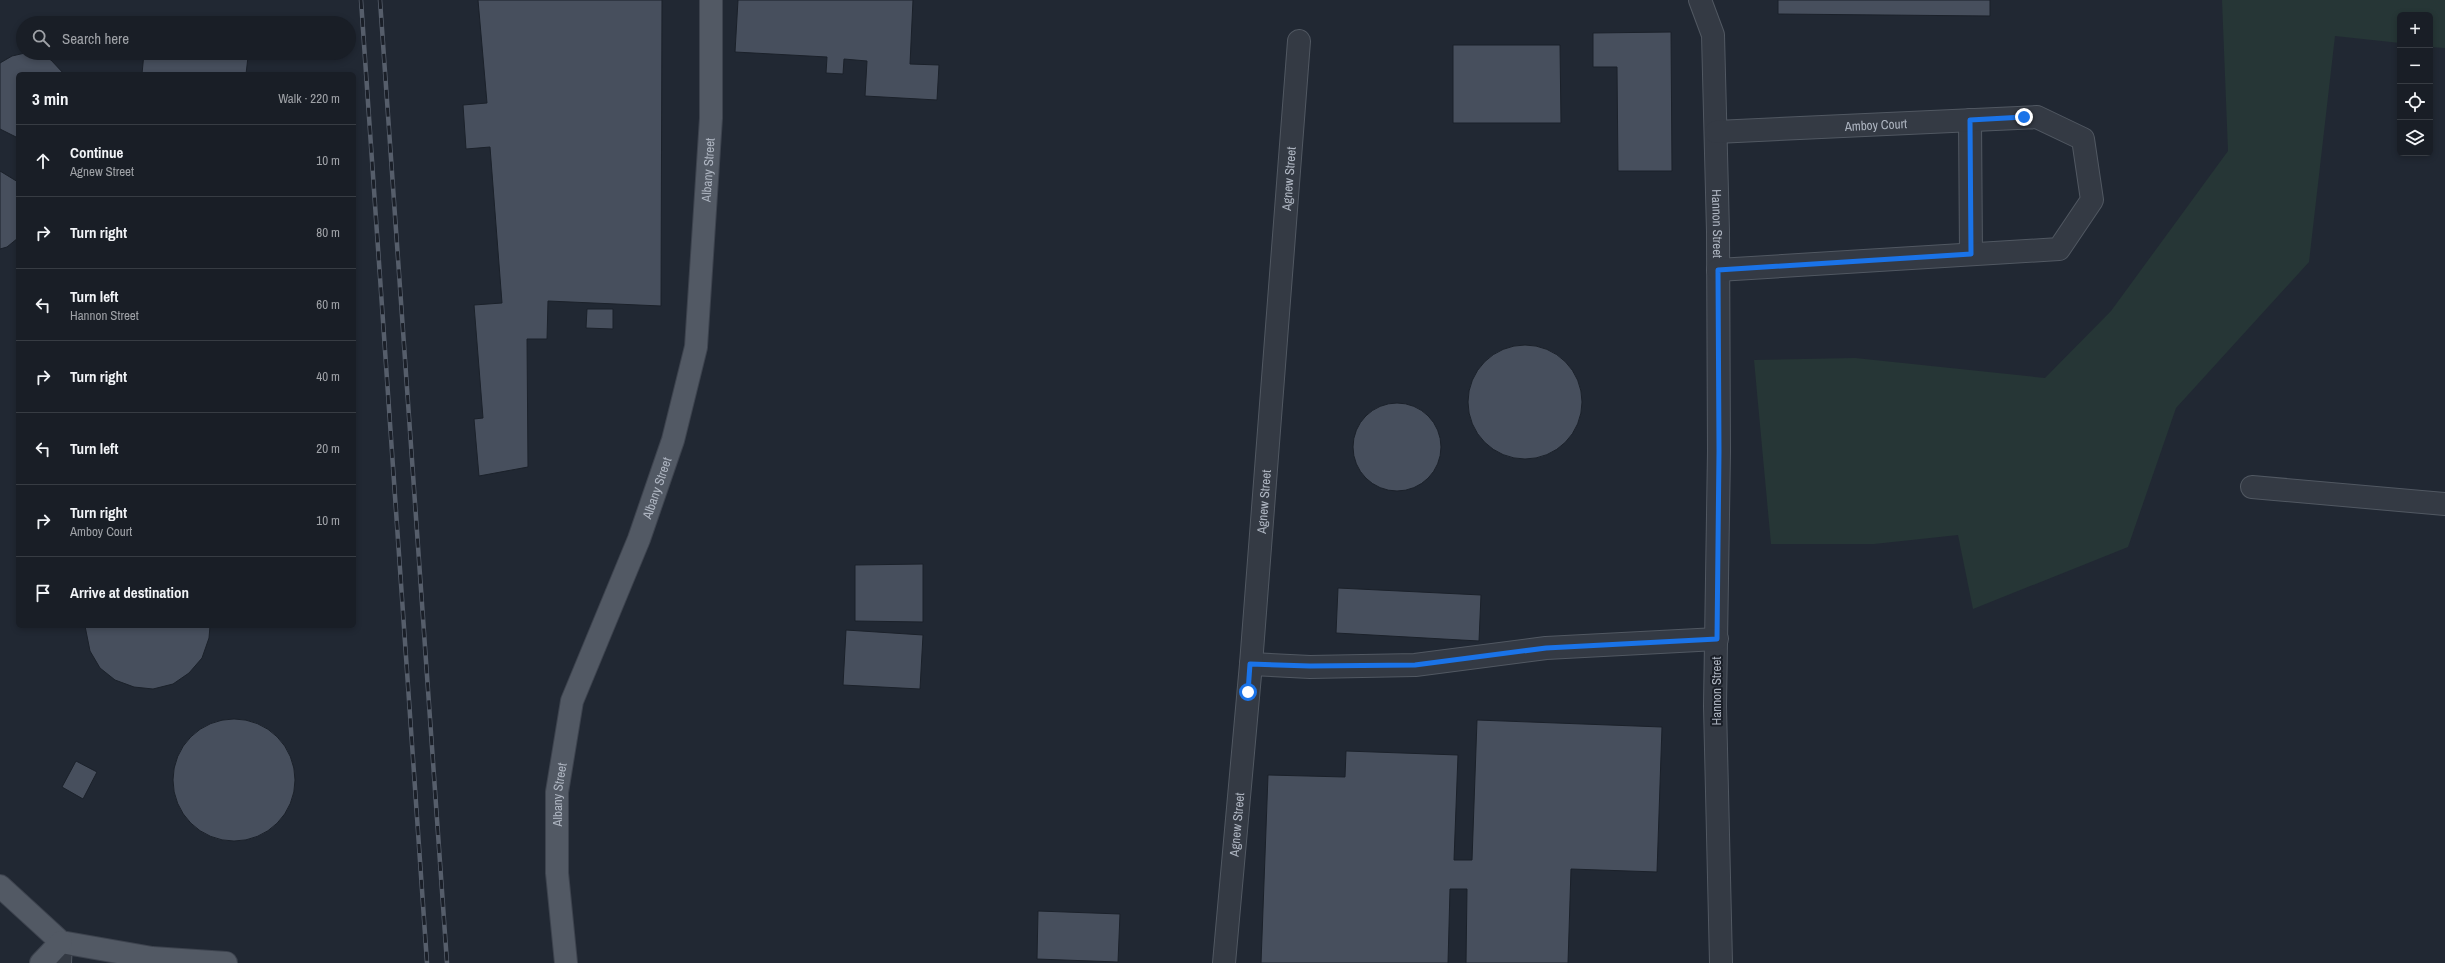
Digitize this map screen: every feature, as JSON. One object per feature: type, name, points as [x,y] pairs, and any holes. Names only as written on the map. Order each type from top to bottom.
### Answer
[{"type":"main road","name":"Albany Street","points":[[566,963],[557,873],[557,792],[572,701],[639,539],[673,440],[696,347],[711,118],[711,0]]},
{"type":"main road","points":[[0,886],[61,952]]},
{"type":"main road","points":[[41,963],[61,952],[226,963]]},
{"type":"street","name":"Hannon Street","points":[[1700,0],[1713,35],[1716,132],[1719,451],[1715,706],[1721,963]]},
{"type":"street","name":"Agnew Street","points":[[1224,963],[1250,664],[1299,41]]},
{"type":"street","name":"Amboy Court","points":[[1716,132],[2037,117],[2083,139],[2092,200],[2059,249],[1971,254]]},
{"type":"street","points":[[1718,270],[1971,254],[1970,120]]},
{"type":"street","points":[[2252,487],[2445,504]]},
{"type":"street","points":[[1250,664],[1310,666],[1415,665],[1546,648],[1717,639]]},
{"type":"shaded area","points":[[2222,0],[2445,0],[2445,48],[2433,47],[2433,12],[2397,12],[2397,43],[2335,36],[2309,262],[2176,408],[2128,547],[1973,609],[1958,535],[1874,544],[1771,544],[1754,360],[1855,358],[2045,378],[2111,311],[2228,151]]},
{"type":"building","points":[[478,0],[662,0],[661,306],[548,301],[547,339],[527,339],[528,467],[479,476],[474,419],[483,418],[474,305],[502,303],[490,147],[466,149],[463,105],[487,103]]},
{"type":"building","points":[[738,0],[913,0],[910,64],[939,65],[937,100],[865,96],[867,61],[844,59],[843,74],[826,73],[827,57],[735,52]]},
{"type":"building","points":[[1778,0],[1990,0],[1990,16],[1778,14]]},
{"type":"building","points":[[1671,32],[1672,171],[1618,171],[1617,67],[1593,67],[1593,33]]},
{"type":"building","points":[[1453,45],[1560,45],[1561,123],[1453,123]]},
{"type":"building","points":[[16,55],[16,60],[51,60],[62,72],[16,72],[16,137],[0,129],[0,63]]},
{"type":"building","points":[[143,60],[248,60],[246,72],[142,72]]},
{"type":"building","points":[[0,171],[16,181],[16,240],[7,247],[0,249]]},
{"type":"building","points":[[587,309],[613,309],[613,329],[586,328]]},
{"type":"building","points":[[1525,345],[1547,349],[1565,362],[1578,380],[1582,402],[1578,424],[1565,442],[1547,455],[1525,459],[1503,455],[1485,442],[1472,424],[1468,402],[1472,380],[1485,362],[1503,349]]},
{"type":"building","points":[[1397,403],[1414,407],[1428,416],[1437,430],[1441,447],[1437,464],[1428,478],[1414,487],[1397,491],[1380,487],[1366,478],[1357,464],[1353,447],[1357,430],[1366,416],[1380,407]]},
{"type":"building","points":[[923,564],[923,622],[855,621],[855,565]]},
{"type":"building","points":[[1338,588],[1481,595],[1479,641],[1336,633]]},
{"type":"building","points":[[85,628],[210,628],[209,638],[202,658],[189,673],[173,684],[153,689],[134,687],[115,680],[100,668],[90,651]]},
{"type":"building","points":[[846,630],[923,635],[920,689],[843,685]]},
{"type":"building","points":[[234,719],[257,723],[268,729],[277,737],[285,746],[291,757],[295,780],[291,803],[285,814],[277,823],[268,831],[257,837],[234,841],[211,837],[200,831],[191,823],[183,814],[177,803],[173,780],[177,757],[183,746],[191,737],[200,729],[211,723]]},
{"type":"building","points":[[1477,720],[1662,727],[1657,872],[1571,869],[1568,963],[1466,963],[1467,889],[1450,889],[1448,963],[1261,963],[1268,775],[1345,777],[1346,751],[1458,755],[1454,860],[1472,860]]},
{"type":"building","points":[[76,761],[97,772],[83,799],[62,787]]},
{"type":"building","points":[[1038,911],[1120,914],[1118,962],[1037,959]]},
{"type":"railway","points":[[361,0],[427,963]]},
{"type":"railway","points":[[380,0],[447,963]]},
{"type":"route","points":[[1248,692],[1250,664],[1310,666],[1415,665],[1488,654],[1546,648],[1717,639],[1719,451],[1718,270],[1971,254],[1970,120],[2024,117]]}]
